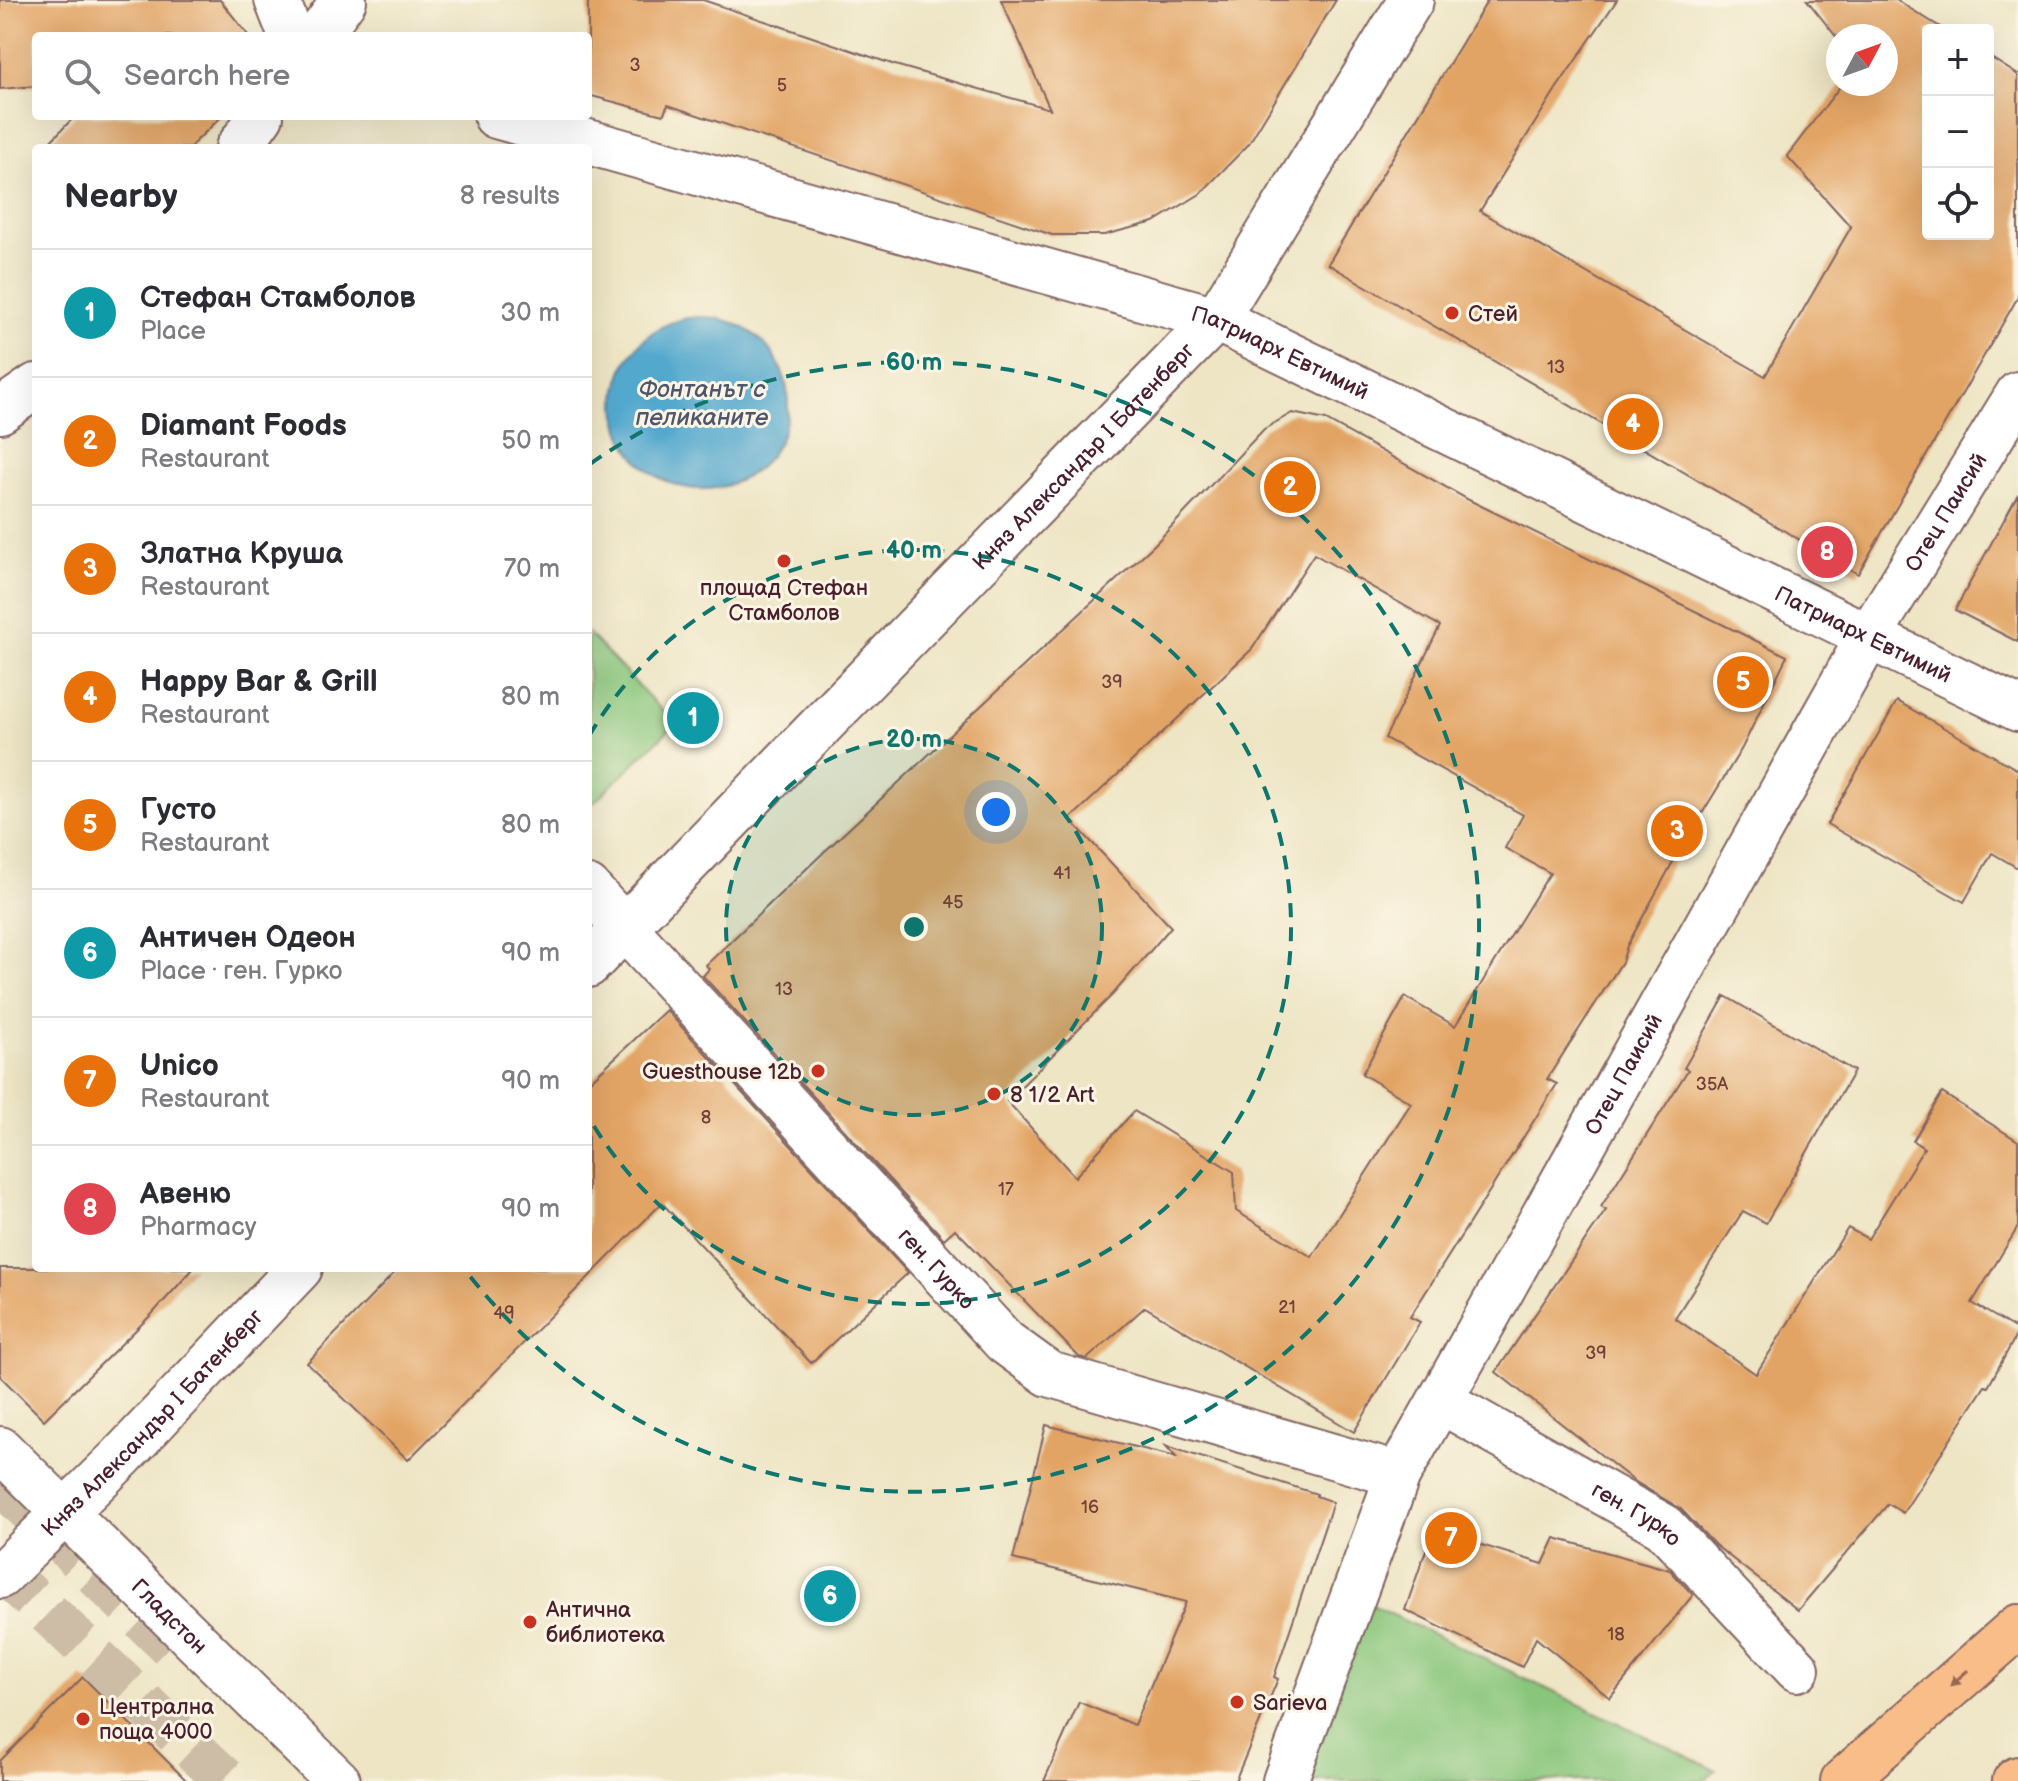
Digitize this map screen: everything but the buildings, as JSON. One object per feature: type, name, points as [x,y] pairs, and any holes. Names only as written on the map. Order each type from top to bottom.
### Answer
[{"type":"main road","points":[[1843,1781],[2018,1627]]},
{"type":"street","points":[[277,0],[289,32]]},
{"type":"street","points":[[321,32],[344,0]]},
{"type":"street","name":"Княз Александър I Батенберг","points":[[592,961],[1216,319],[1411,0]]},
{"type":"street","points":[[241,144],[258,120]]},
{"type":"street","name":"Патриарх Евтимий","points":[[510,120],[1216,319],[2018,709]]},
{"type":"street","points":[[0,411],[32,389]]},
{"type":"street","name":"Отец Паисий","points":[[1285,1781],[1398,1475],[1869,636],[2018,394]]},
{"type":"street","name":"ген. Гурко","points":[[592,893],[1005,1342],[1049,1374],[1398,1475]]},
{"type":"street","name":"Княз Александър I Батенберг","points":[[0,1576],[120,1458],[296,1272]]},
{"type":"street","name":"ген. Гурко","points":[[1441,1401],[1663,1526],[1797,1669]]},
{"type":"street","name":"Гладстон","points":[[0,1449],[338,1781]]},
{"type":"green space","points":[[592,637],[675,724],[592,804]]},
{"type":"green space","points":[[1353,1596],[1716,1770],[1702,1781],[1285,1781]]},
{"type":"water","name":"Фонтанът с пеликаните","points":[[702,317],[735,323],[763,342],[782,370],[788,403],[782,436],[763,464],[735,483],[702,489],[669,483],[641,464],[622,436],[616,403],[622,370],[641,342],[669,323]]},
{"type":"tunnel","points":[[0,1482],[170,1646]]},
{"type":"tunnel","points":[[0,1568],[227,1781]]},
{"type":"place","name":"Стей","points":[[1452,313]]},
{"type":"place","name":"Happy Bar & Grill","points":[[1633,424]]},
{"type":"place","name":"Diamant Foods","points":[[1290,487]]},
{"type":"place","name":"Авеню","points":[[1827,552]]},
{"type":"place","name":"площад Стефан Стамболов","points":[[784,561]]},
{"type":"place","name":"Густо","points":[[1743,682]]},
{"type":"place","name":"Стефан Стамболов","points":[[693,718]]},
{"type":"place","name":"Златна Круша","points":[[1677,831]]},
{"type":"place","name":"Guesthouse 12b","points":[[818,1071]]},
{"type":"place","name":"8 1/2 Art","points":[[994,1094]]},
{"type":"place","name":"Unico","points":[[1451,1538]]},
{"type":"place","name":"Античен Одеон","points":[[830,1596]]},
{"type":"place","name":"Антична библиотека","points":[[530,1622]]},
{"type":"place","name":"Sarieva","points":[[1237,1702]]},
{"type":"place","name":"Централна поща 4000","points":[[83,1719]]}]
